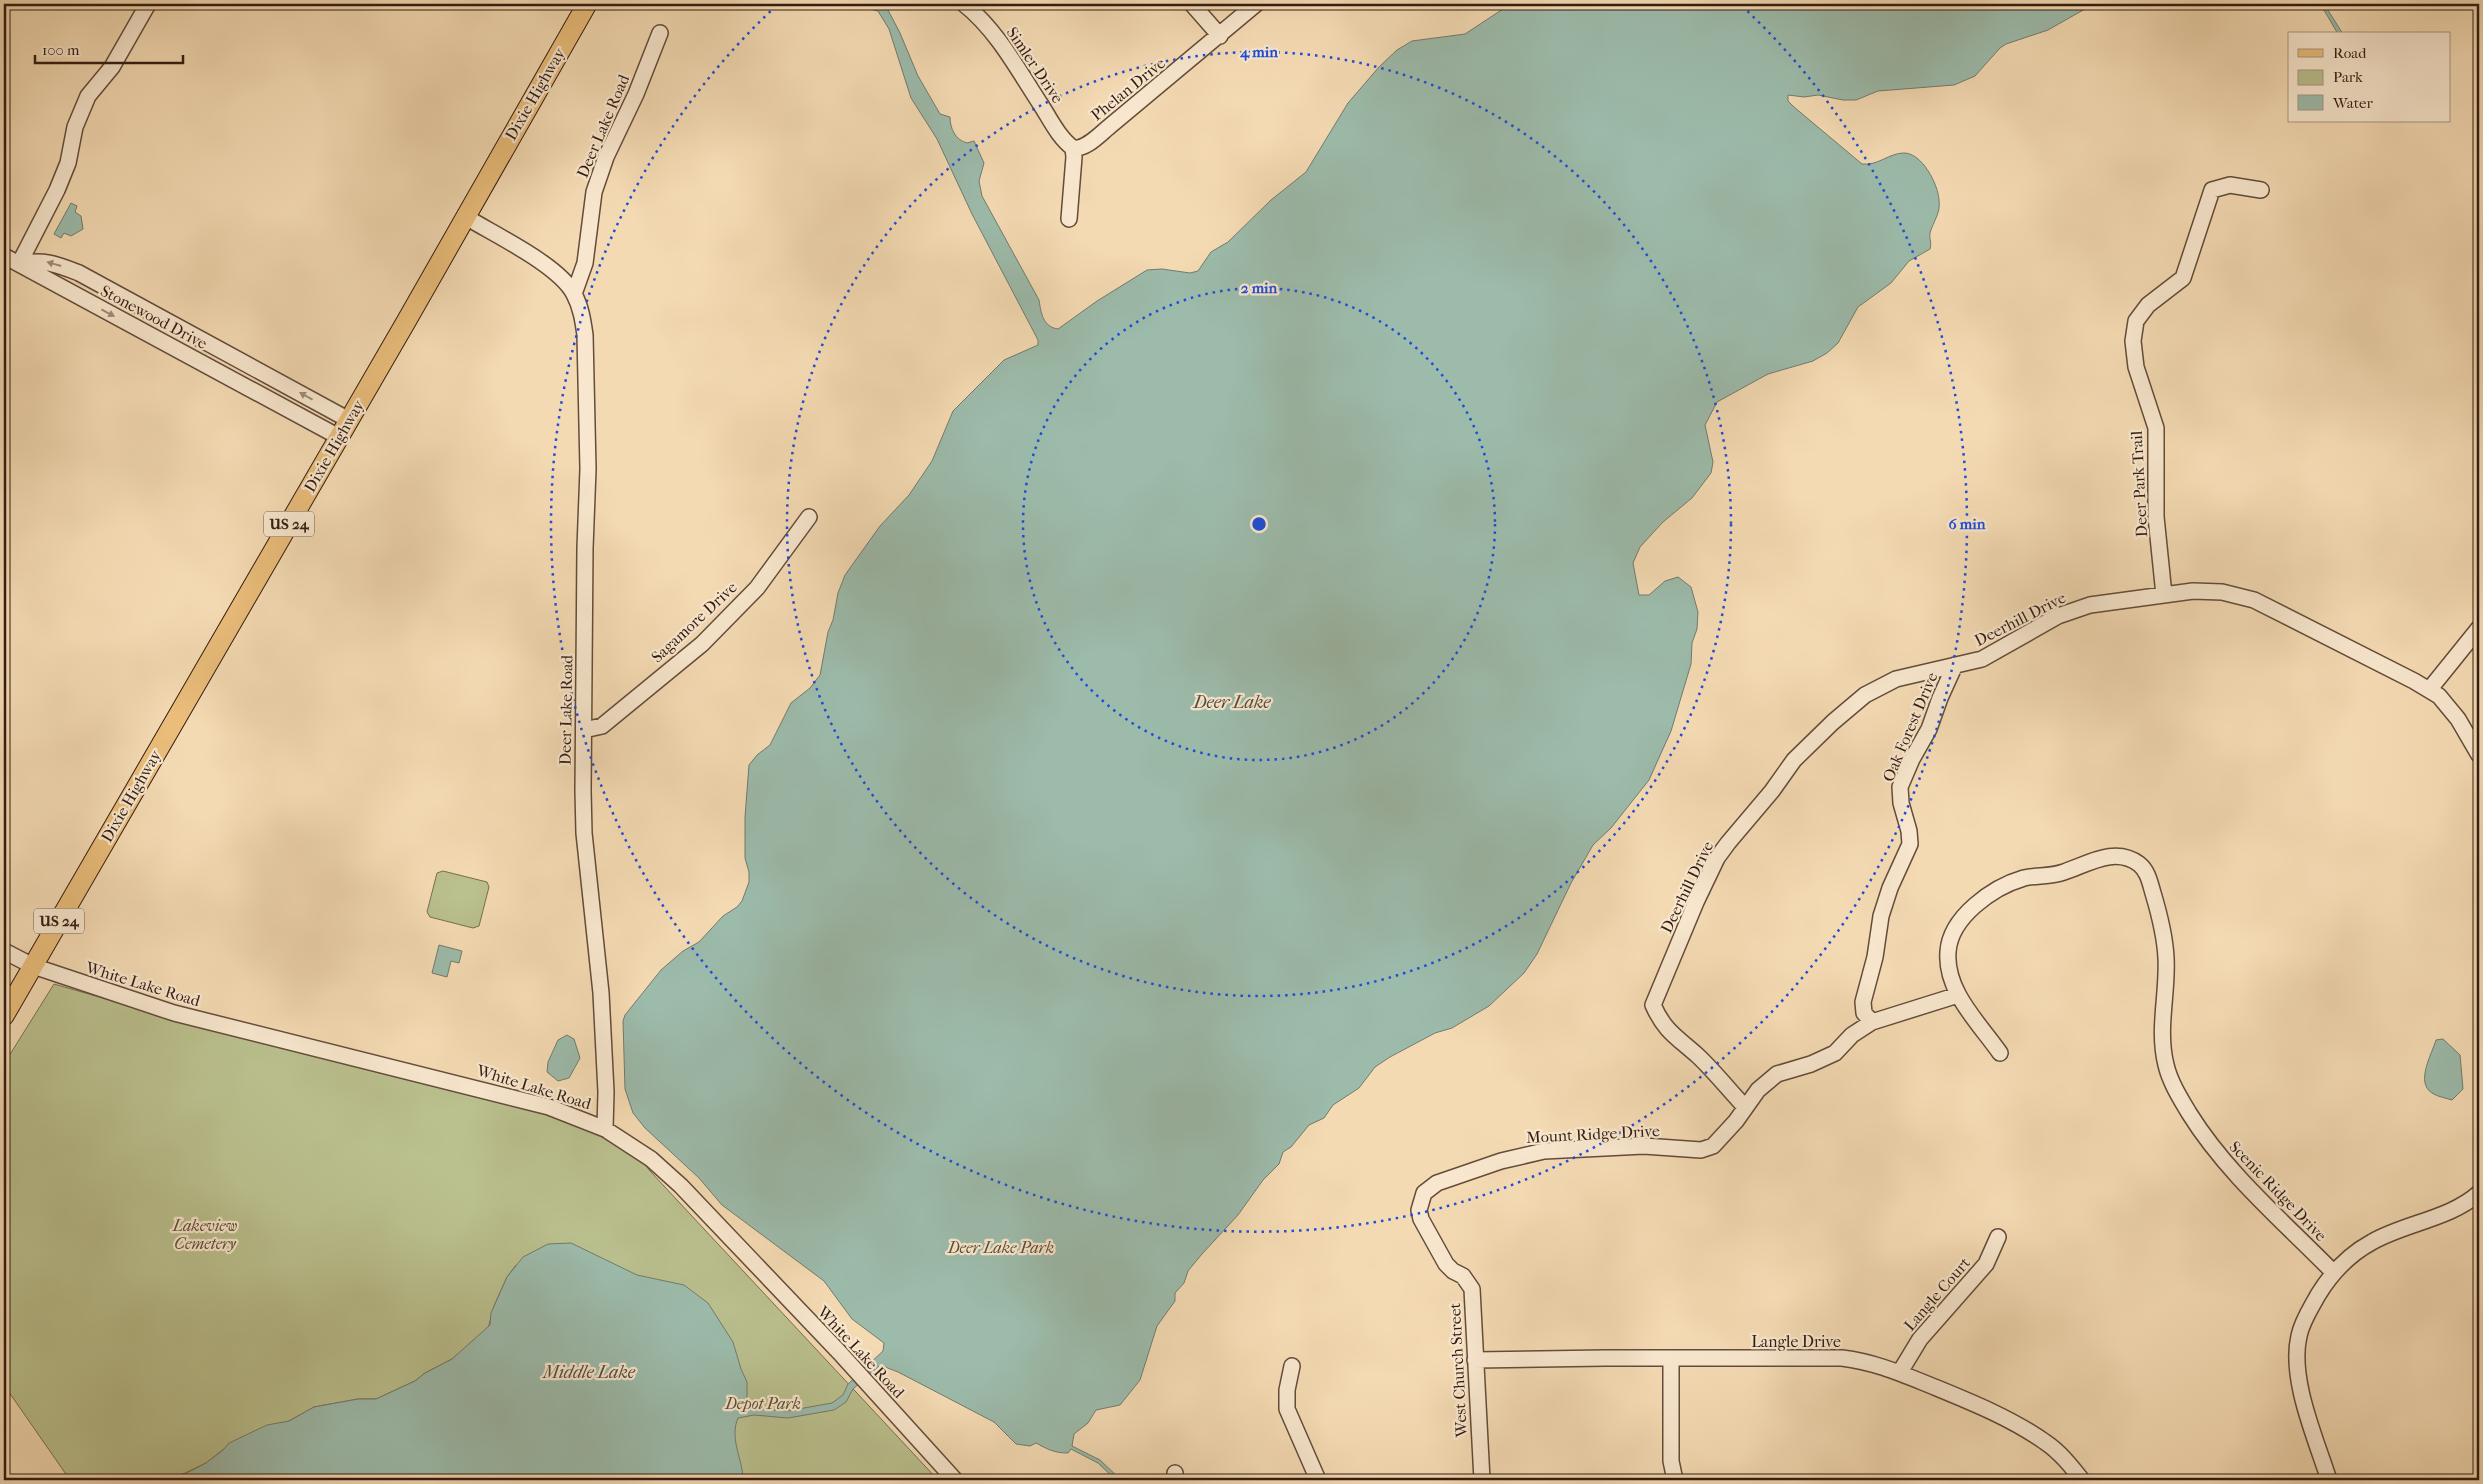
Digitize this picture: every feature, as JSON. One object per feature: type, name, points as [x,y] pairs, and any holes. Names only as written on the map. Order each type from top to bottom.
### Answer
[{"type":"main road","name":"Dixie Highway","points":[[4,1016],[587,4]]},
{"type":"street","points":[[19,264],[57,190],[68,162],[75,126],[88,96],[112,67],[148,4]]},
{"type":"street","name":"Simler Drive","points":[[964,4],[995,36],[1055,127],[1067,144],[1073,148]]},
{"type":"street","points":[[1192,4],[1220,36]]},
{"type":"street","name":"Phelan Drive","points":[[1073,148],[1085,146],[1220,36],[1256,4]]},
{"type":"street","name":"Deer Lake Road","points":[[574,294],[585,263],[594,192],[606,156],[636,94],[660,33]]},
{"type":"street","points":[[1069,219],[1074,157],[1073,148]]},
{"type":"street","name":"Deer Park Trail","points":[[2164,595],[2156,517],[2156,428],[2136,367],[2133,341],[2136,321],[2148,305],[2169,291],[2183,278],[2212,190],[2230,185],[2261,190]]},
{"type":"street","name":"Deer Lake Road","points":[[466,217],[546,266],[564,280],[574,294],[582,313],[585,335],[588,469],[585,548],[584,833],[601,993],[606,1092],[605,1129]]},
{"type":"street","name":"Stonewood Drive","points":[[4,256],[339,437]]},
{"type":"street","name":"Stonewood Drive","points":[[19,264],[36,261],[51,263],[87,277],[349,420]]},
{"type":"street","name":"Stonewood Drive","points":[[75,295],[87,277]]},
{"type":"street","name":"Stonewood Drive","points":[[216,370],[225,352]]},
{"type":"street","name":"Sagamore Drive","points":[[584,730],[602,726],[702,644],[758,588],[809,517]]},
{"type":"street","name":"Deerhill Drive","points":[[1745,1107],[1698,1056],[1672,1037],[1652,1005],[1713,867],[1728,843],[1794,760],[1839,716],[1865,695],[1896,679],[1982,659],[2058,616],[2090,605],[2193,592],[2222,592],[2254,600],[2439,696],[2458,719],[2479,755]]},
{"type":"street","points":[[2429,690],[2479,628]]},
{"type":"street","name":"Oak Forest Drive","points":[[1872,1022],[1864,1013],[1863,1002],[1875,957],[1881,916],[1890,888],[1910,844],[1909,831],[1900,803],[1900,787],[1912,759],[1929,729],[1940,698],[1955,666]]},
{"type":"street","name":"Scenic Ridge Drive","points":[[2000,1053],[1958,995],[1948,966],[1950,941],[1960,922],[1969,912],[1998,889],[2025,878],[2064,872],[2105,857],[2129,859],[2140,865],[2148,876],[2164,942],[2166,958],[2163,1035],[2166,1064],[2176,1091],[2210,1144],[2230,1170],[2332,1272]]},
{"type":"street","name":"White Lake Road","points":[[4,952],[33,966],[174,1013],[502,1094],[548,1107],[605,1129],[651,1159],[681,1186],[861,1376],[955,1480]]},
{"type":"street","points":[[1872,1022],[1958,995]]},
{"type":"street","name":"Mount Ridge Drive","points":[[1420,1216],[1419,1210],[1424,1193],[1438,1183],[1525,1154],[1644,1146],[1701,1150],[1713,1146],[1736,1121],[1758,1090],[1777,1074],[1811,1064],[1835,1053],[1852,1035],[1872,1022]]},
{"type":"street","points":[[2329,1480],[2302,1396],[2298,1363],[2299,1336],[2304,1321],[2332,1272],[2372,1242],[2458,1207],[2479,1193]]},
{"type":"street","name":"West Church Street","points":[[1420,1216],[1446,1264],[1453,1271],[1463,1276],[1472,1289],[1482,1480]]},
{"type":"street","name":"Langle Court","points":[[1900,1372],[1920,1339],[1986,1264],[1998,1237]]},
{"type":"street","name":"Langle Drive","points":[[1475,1360],[1842,1358],[1863,1361],[1900,1372],[1968,1400],[2026,1430],[2060,1454],[2082,1480]]},
{"type":"street","points":[[1671,1359],[1671,1460],[1675,1480]]},
{"type":"street","points":[[1292,1366],[1287,1390],[1287,1409],[1318,1480]]},
{"type":"green space","points":[[443,871],[487,882],[489,887],[479,926],[473,928],[430,917],[427,912],[437,873]]},
{"type":"green space","name":"Lakeview Cemetery","points":[[54,984],[176,1019],[575,1121],[639,1156],[650,1171],[938,1480],[721,1480],[516,1265],[507,1277],[494,1306],[488,1329],[452,1359],[425,1373],[415,1381],[376,1399],[358,1399],[314,1407],[289,1421],[234,1441],[206,1463],[183,1474],[156,1480],[70,1480],[4,1385],[4,1064]]},
{"type":"water","name":"Deer Lake","points":[[850,4],[879,4],[888,10],[918,76],[940,114],[950,117],[952,129],[959,139],[967,143],[974,141],[984,163],[979,181],[982,196],[1039,300],[1044,319],[1053,328],[1058,329],[1097,301],[1147,270],[1162,269],[1190,273],[1198,271],[1211,252],[1228,242],[1271,200],[1306,172],[1348,103],[1379,67],[1397,50],[1412,41],[1465,34],[1503,9],[1507,4],[2090,4],[2085,9],[2048,30],[2006,44],[2000,48],[1975,76],[1954,85],[1878,91],[1856,100],[1843,100],[1818,95],[1804,97],[1788,95],[1788,101],[1794,107],[1862,164],[1873,163],[1904,153],[1911,154],[1923,164],[1936,186],[1939,200],[1938,213],[1930,233],[1930,249],[1909,261],[1891,283],[1858,307],[1838,343],[1827,353],[1813,361],[1768,374],[1717,402],[1705,425],[1713,462],[1711,473],[1692,498],[1663,522],[1640,547],[1633,563],[1639,595],[1649,595],[1665,581],[1678,577],[1691,587],[1698,612],[1697,629],[1692,643],[1691,664],[1671,731],[1649,780],[1611,828],[1593,845],[1571,883],[1537,954],[1524,973],[1489,1006],[1452,1028],[1435,1033],[1375,1067],[1359,1088],[1333,1105],[1324,1118],[1309,1125],[1291,1147],[1283,1152],[1279,1164],[1263,1180],[1238,1215],[1188,1271],[1184,1283],[1175,1293],[1175,1301],[1157,1326],[1140,1380],[1120,1405],[1096,1410],[1088,1423],[1074,1434],[1072,1446],[1100,1460],[1121,1480],[1116,1480],[1098,1463],[1071,1449],[1068,1453],[1063,1453],[1036,1443],[1030,1446],[1016,1444],[994,1422],[898,1372],[880,1365],[853,1389],[846,1402],[834,1410],[788,1418],[754,1415],[738,1418],[735,1434],[743,1480],[156,1480],[187,1473],[206,1463],[229,1443],[267,1425],[289,1421],[314,1407],[358,1399],[376,1399],[415,1381],[425,1373],[452,1359],[490,1325],[491,1313],[507,1277],[523,1257],[548,1244],[571,1243],[637,1275],[684,1285],[708,1303],[733,1342],[747,1382],[747,1403],[752,1408],[787,1411],[832,1403],[843,1395],[848,1384],[883,1351],[884,1343],[852,1319],[824,1281],[722,1205],[699,1178],[645,1128],[633,1113],[625,1089],[623,1021],[625,1015],[661,970],[683,951],[699,942],[723,916],[737,907],[742,901],[749,882],[749,872],[745,858],[745,817],[749,765],[757,755],[770,745],[791,703],[810,688],[820,675],[828,632],[833,620],[838,593],[845,575],[880,526],[909,495],[932,461],[953,411],[1004,360],[1038,345],[1038,340],[972,214],[937,139],[911,98],[889,29],[878,11]]},
{"type":"water","points":[[2315,4],[2324,4],[2342,32],[2337,32],[2324,10]]},
{"type":"water","points":[[71,203],[77,206],[75,212],[81,216],[83,229],[71,236],[64,233],[61,238],[54,234]]},
{"type":"water","points":[[439,945],[462,951],[459,963],[451,961],[447,977],[432,973]]},
{"type":"water","points":[[567,1035],[574,1039],[580,1058],[569,1078],[558,1081],[547,1072],[548,1062],[558,1040]]},
{"type":"water","points":[[2443,1039],[2460,1055],[2463,1089],[2452,1100],[2432,1093],[2427,1088],[2425,1082],[2426,1068],[2436,1040]]},
{"type":"park label","name":"Deer Lake Park","points":[[1001,1247]]},
{"type":"park label","name":"Depot Park","points":[[763,1403]]},
{"type":"water label","name":"Middle Lake","points":[[589,1372]]}]
